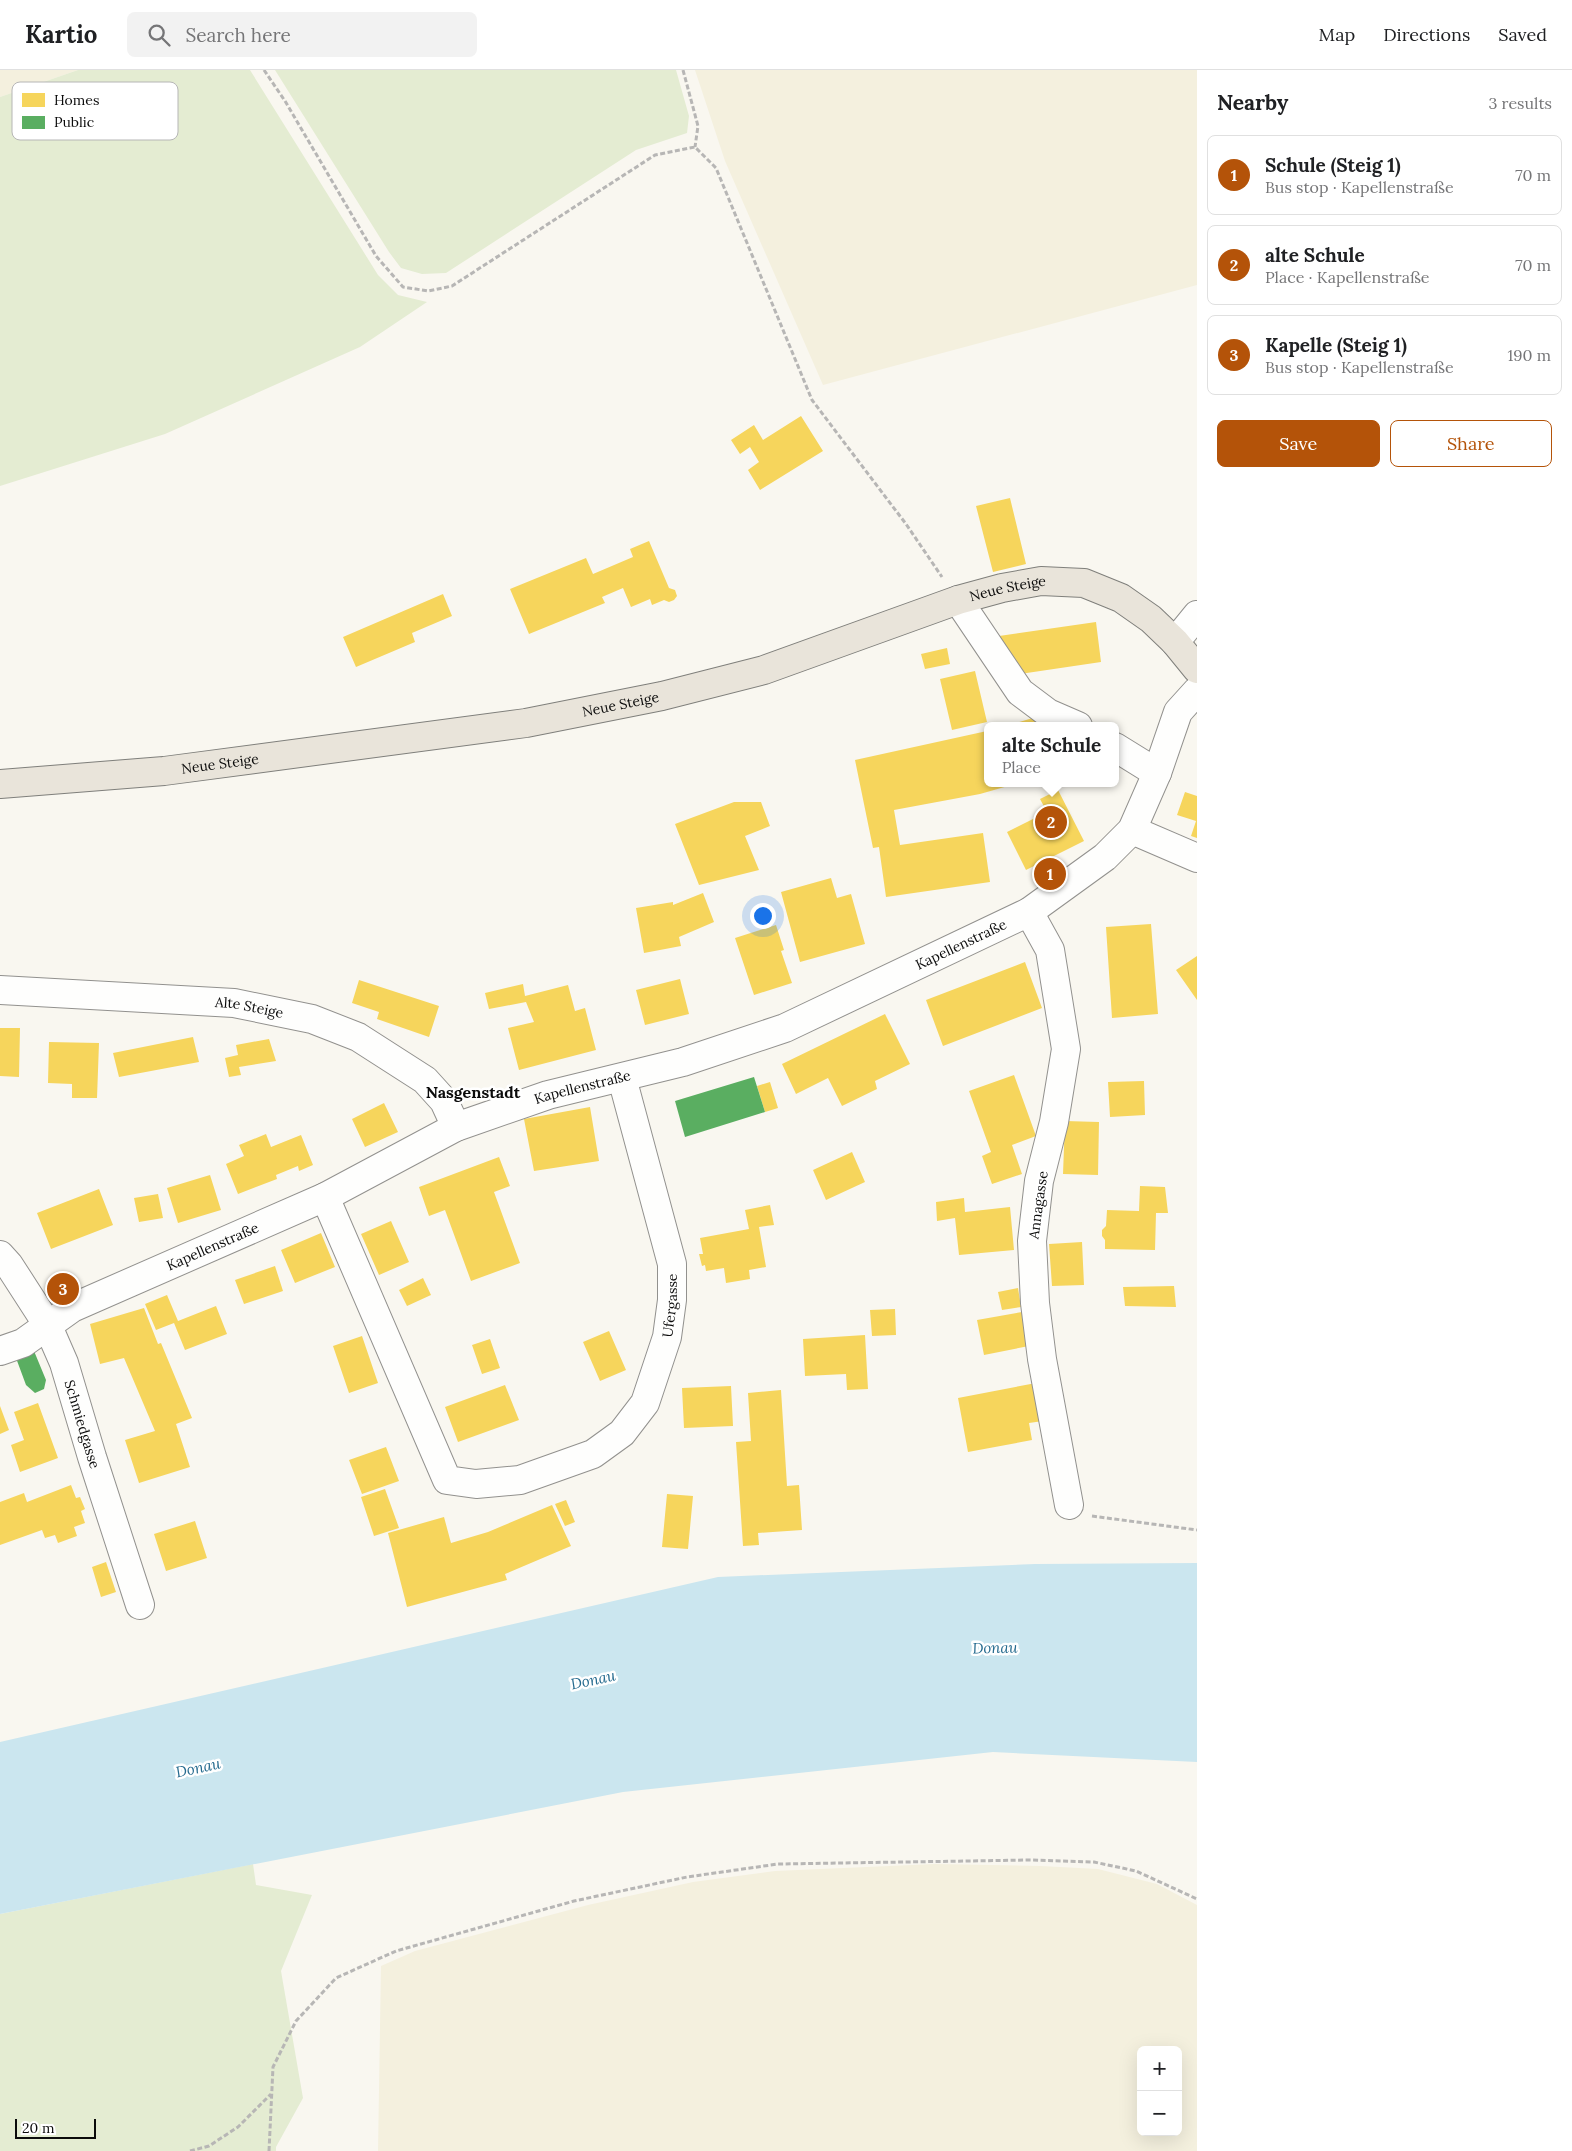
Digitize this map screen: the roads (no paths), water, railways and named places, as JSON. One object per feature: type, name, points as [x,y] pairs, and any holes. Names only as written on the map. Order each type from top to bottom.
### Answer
[{"type":"main road","name":"Neue Steige","points":[[0,784],[164,771],[526,723],[662,696],[764,670],[958,600],[1002,588],[1041,581],[1084,583],[1121,598],[1151,618],[1175,642],[1197,669]]},
{"type":"street","points":[[958,600],[1020,692],[1048,713],[1069,722]]},
{"type":"street","points":[[1175,642],[1197,615]]},
{"type":"street","name":"Kapellenstraße","points":[[0,1351],[23,1343],[47,1324],[72,1308],[325,1197],[456,1127],[548,1095],[683,1062],[785,1028],[1028,912],[1105,857],[1132,830],[1157,773],[1178,712],[1197,692]]},
{"type":"street","points":[[1119,749],[1157,773]]},
{"type":"street","points":[[1132,830],[1197,858]]},
{"type":"street","name":"Annagasse","points":[[1028,912],[1050,950],[1066,1049],[1054,1122],[1039,1182],[1032,1241],[1035,1303],[1069,1505]]},
{"type":"street","name":"Alte Steige","points":[[0,990],[234,1003],[312,1019],[358,1037],[425,1080],[444,1101],[456,1127]]},
{"type":"street","name":"Ufergasse","points":[[325,1197],[447,1480],[476,1484],[520,1480],[593,1454],[622,1432],[645,1402],[667,1337],[672,1300],[672,1264],[622,1078]]},
{"type":"street","name":"Schmiedgasse","points":[[0,1255],[47,1324],[64,1363],[140,1605]]},
{"type":"water","name":"Donau","points":[[1197,1563],[1197,1762],[993,1752],[623,1792],[0,1914],[0,1742],[718,1577],[1035,1564]]},
{"type":"place","name":"alte Schule","points":[[1051,822]]},
{"type":"place","name":"Schule (Steig 1)","points":[[1050,874]]},
{"type":"place","name":"Kapelle (Steig 1)","points":[[63,1289]]},
{"type":"district","name":"Nasgenstadt","points":[[473,1092]]}]
